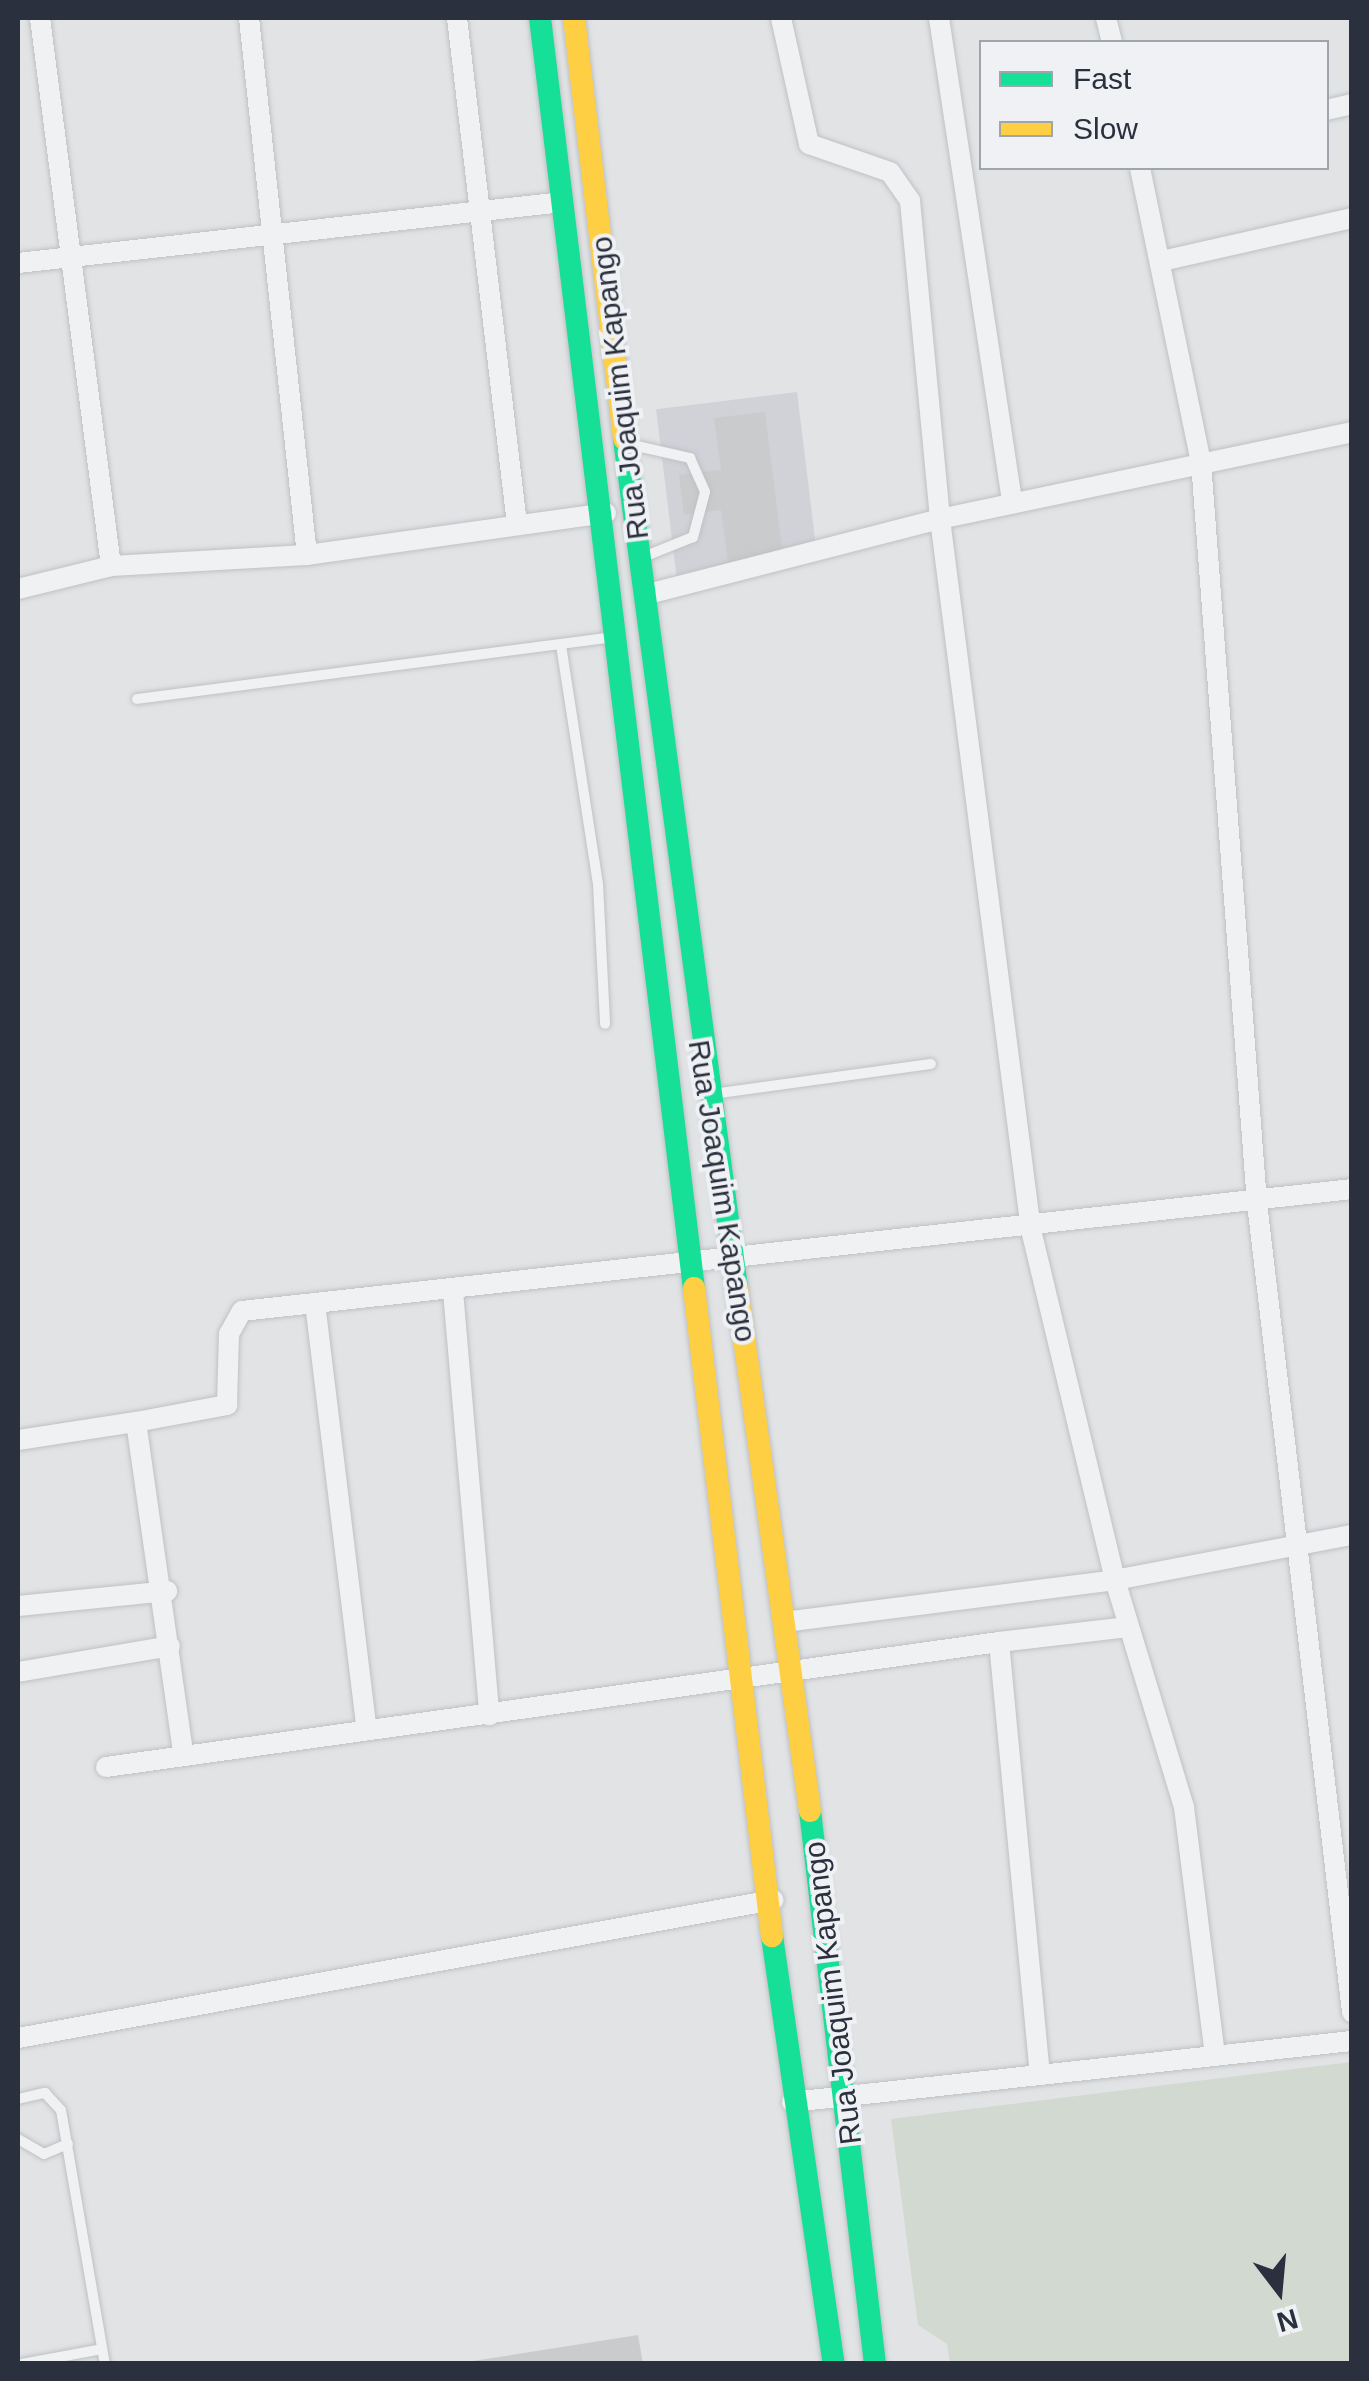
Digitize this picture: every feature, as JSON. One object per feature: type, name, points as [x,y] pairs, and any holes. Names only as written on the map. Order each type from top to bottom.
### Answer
[{"type":"main road","name":"Rua Joaquim Kapango","points":[[540,18],[606,513],[773,1900],[792,2102],[834,2364]]},
{"type":"main road","name":"Rua Joaquim Kapango","points":[[574,18],[644,595],[793,1666],[875,2364]]},
{"type":"street","points":[[40,18],[64,261],[110,566]]},
{"type":"street","points":[[249,18],[307,555]]},
{"type":"street","points":[[457,18],[484,210],[517,524]]},
{"type":"street","points":[[782,18],[809,144],[890,172],[907,190],[940,519],[1032,1230],[1115,1580],[1184,1807],[1214,2054]]},
{"type":"street","points":[[939,18],[1012,502]]},
{"type":"street","points":[[1141,170],[1166,260],[1201,462],[1258,1203],[1352,2012]]},
{"type":"street","points":[[18,263],[64,261],[270,232],[563,202]]},
{"type":"street","points":[[1166,260],[1352,218]]},
{"type":"street","points":[[644,595],[1012,502],[1352,432]]},
{"type":"street","points":[[18,589],[110,566],[307,555],[606,513]]},
{"type":"street","points":[[18,1440],[227,1405],[233,1320],[253,1306],[694,1267],[1352,1190]]},
{"type":"street","points":[[452,1291],[489,1715]]},
{"type":"street","points":[[315,1303],[366,1724]]},
{"type":"street","points":[[136,1422],[167,1591],[183,1752]]},
{"type":"street","points":[[784,1622],[1115,1580],[1298,1542],[1352,1535]]},
{"type":"street","points":[[18,1606],[167,1591]]},
{"type":"street","points":[[106,1766],[366,1724],[489,1715],[793,1666],[1128,1627]]},
{"type":"street","points":[[999,1642],[1040,2074]]},
{"type":"street","points":[[18,1672],[170,1646]]},
{"type":"street","points":[[18,2038],[773,1900]]},
{"type":"street","points":[[792,2102],[1352,2041]]},
{"type":"lane","points":[[627,444],[690,458],[705,492],[693,538],[640,558]]},
{"type":"lane","points":[[137,699],[618,636]]},
{"type":"lane","points":[[561,645],[598,884],[606,1024]]},
{"type":"lane","points":[[711,1094],[931,1064]]},
{"type":"lane","points":[[18,2100],[44,2093],[61,2110],[105,2364]]},
{"type":"lane","points":[[18,2139],[44,2154],[68,2144]]},
{"type":"lane","points":[[22,2364],[102,2349]]},
{"type":"shaded area","points":[[797,392],[818,560],[677,577],[656,409]]},
{"type":"shaded area","points":[[1351,2062],[1351,2363],[950,2363],[947,2344],[918,2325],[891,2119]]},
{"type":"building","points":[[765,412],[783,556],[728,563],[721,510],[684,515],[679,475],[721,470],[714,418]]},
{"type":"building","points":[[638,2335],[643,2364],[473,2361]]},
{"type":"traffic: fast","points":[[540,18],[694,1288]]},
{"type":"traffic: fast","points":[[624,439],[737,1288]]},
{"type":"traffic: fast","points":[[810,1811],[875,2364]]},
{"type":"traffic: fast","points":[[772,1936],[834,2364]]},
{"type":"traffic: slow","points":[[574,18],[624,439]]},
{"type":"traffic: slow","points":[[694,1288],[772,1936]]},
{"type":"traffic: slow","points":[[737,1288],[810,1811]]}]
